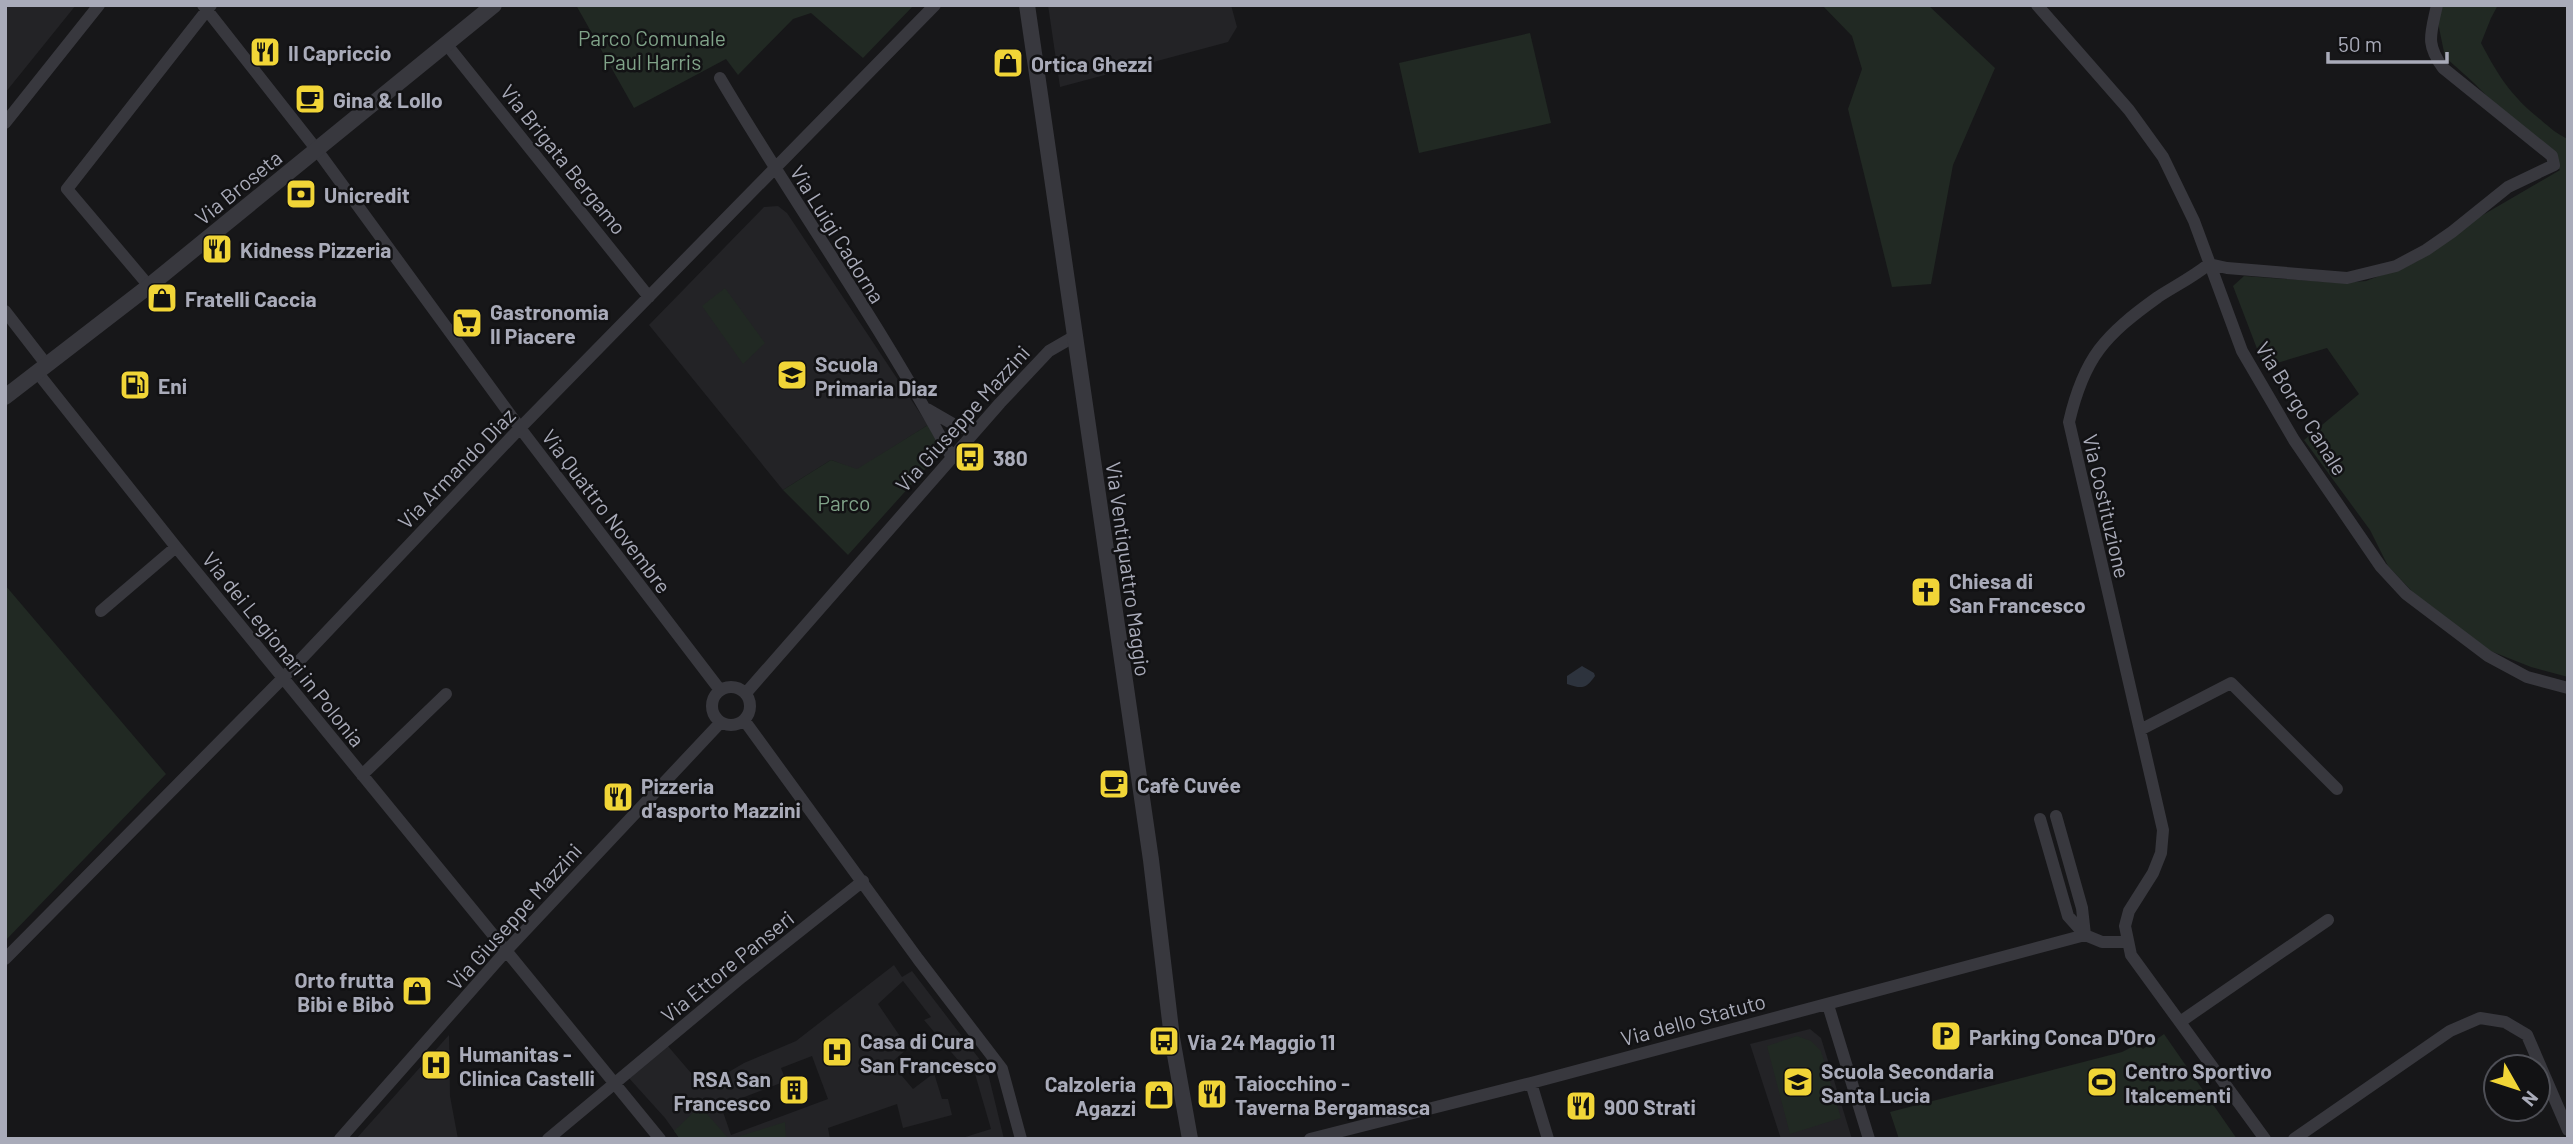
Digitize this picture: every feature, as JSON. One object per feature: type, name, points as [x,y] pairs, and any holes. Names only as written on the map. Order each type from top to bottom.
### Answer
[{"type":"street","points":[[5,123],[99,5]]},
{"type":"street","name":"Via Broseta","points":[[5,397],[149,286],[494,5]]},
{"type":"street","name":"Via Armando Diaz","points":[[5,959],[283,678],[520,428],[935,5]]},
{"type":"street","name":"Via Ventiquattro Maggio","points":[[1027,5],[1151,860],[1172,1038],[1190,1139]]},
{"type":"street","name":"Via Borgo Canale","points":[[2037,5],[2129,110],[2163,157],[2194,221],[2242,351],[2294,440],[2381,567],[2406,594],[2488,656],[2527,677],[2568,688]]},
{"type":"street","points":[[2437,5],[2432,27],[2431,51],[2443,68],[2552,156],[2554,165]]},
{"type":"street","points":[[149,286],[67,189],[206,7]]},
{"type":"street","name":"Via Quattro Novembre","points":[[206,7],[317,150],[520,428],[720,690]]},
{"type":"street","name":"Via Brigata Bergamo","points":[[447,45],[649,297]]},
{"type":"street","name":"Via Luigi Cadorna","points":[[720,78],[926,409],[951,456]]},
{"type":"street","points":[[2209,264],[2227,268],[2347,278],[2396,265],[2426,250],[2452,232],[2508,187],[2554,165],[2567,162]]},
{"type":"street","name":"Via Costituzione","points":[[2128,942],[2125,926],[2130,911],[2153,873],[2161,853],[2163,830],[2069,422],[2077,388],[2093,356],[2116,330],[2160,296],[2209,264]]},
{"type":"street","name":"Via dei Legionari in Polonia","points":[[5,311],[42,368],[176,547],[660,1139]]},
{"type":"street","name":"Via Giuseppe Mazzini","points":[[746,692],[951,456],[1049,351],[1075,336]]},
{"type":"street","name":"Via Luigi Cadorna","points":[[926,409],[974,432]]},
{"type":"street","name":"Via dei Legionari in Polonia","points":[[101,611],[176,547]]},
{"type":"street","points":[[2140,730],[2231,682],[2337,789]]},
{"type":"street","points":[[733,687],[746,692],[751,706],[744,720],[733,725],[720,722],[714,715],[712,705],[720,690],[733,687]]},
{"type":"street","name":"Via dei Legionari in Polonia","points":[[362,775],[446,694]]},
{"type":"street","points":[[744,720],[918,959],[1002,1069],[1021,1139]]},
{"type":"street","name":"Via Giuseppe Mazzini","points":[[340,1139],[506,951],[720,722]]},
{"type":"street","points":[[2056,816],[2082,908],[2085,935]]},
{"type":"street","points":[[2040,819],[2068,916],[2085,935]]},
{"type":"street","name":"Via Ettore Panseri","points":[[548,1139],[741,977],[863,881]]},
{"type":"street","points":[[2180,1022],[2328,920]]},
{"type":"street","name":"Via dello Statuto","points":[[1310,1139],[1531,1083],[1777,1011],[1828,1005],[2085,935],[2102,942],[2128,942]]},
{"type":"street","points":[[2128,942],[2131,955],[2265,1139]]},
{"type":"street","points":[[1828,1005],[1869,1139]]},
{"type":"street","points":[[2294,1139],[2450,1031],[2480,1018],[2505,1022],[2527,1035],[2568,1130]]},
{"type":"street","points":[[1531,1083],[1548,1139]]},
{"type":"shaded area","points":[[5,5],[76,5],[5,93]]},
{"type":"shaded area","points":[[1048,5],[1231,5],[1237,27],[1228,42],[1060,87]]},
{"type":"shaded area","name":"Scuola Primaria Diaz","points":[[778,206],[787,213],[928,425],[857,470],[831,460],[783,490],[649,325],[764,207]]},
{"type":"shaded area","points":[[1582,666],[1594,673],[1592,680],[1583,687],[1567,684],[1567,676]]},
{"type":"shaded area","name":"Casa di Cura San Francesco","points":[[894,965],[902,977],[912,971],[987,1069],[1004,1139],[959,1139],[991,1129],[973,1067],[963,1066],[924,1020],[931,1017],[903,981],[878,1004],[908,1048],[891,1063],[913,1089],[934,1073],[942,1099],[948,1099],[952,1115],[903,1128],[897,1104],[828,1128],[830,1139],[680,1139],[628,1077],[667,1045],[703,1087],[744,1063],[796,1041]],"holes":[[[812,1056],[828,1099],[731,1135],[721,1106],[786,1081],[781,1068]]]},
{"type":"shaded area","name":"Scuola Secondaria Santa Lucia","points":[[1810,1029],[1821,1038],[1852,1139],[1781,1139],[1750,1044]]},
{"type":"shaded area","name":"Humanitas - Clinica Castelli","points":[[449,1035],[450,1096],[458,1139],[356,1139]]},
{"type":"green space","name":"Parco Comunale Paul Harris","points":[[576,5],[914,5],[863,58],[811,13],[793,19],[738,75],[726,59],[634,108]]},
{"type":"green space","points":[[1822,5],[1928,5],[1995,68],[1953,165],[1931,284],[1892,287],[1848,109],[1862,69],[1852,36]]},
{"type":"green space","points":[[2442,5],[2498,5],[2481,43],[2514,94],[2550,128],[2568,139],[2568,677],[2531,667],[2483,648],[2425,605],[2388,566],[2370,530],[2304,440],[2359,394],[2327,348],[2264,367],[2233,286],[2244,276],[2341,283],[2366,281],[2418,261],[2476,219],[2560,170],[2445,57],[2436,13]]},
{"type":"green space","points":[[1530,33],[1551,123],[1419,153],[1399,63]]},
{"type":"green space","points":[[725,288],[765,343],[743,364],[702,306]]},
{"type":"green space","name":"Parco","points":[[928,425],[940,448],[929,465],[848,555],[783,490],[831,460],[857,469]]},
{"type":"green space","points":[[5,585],[166,774],[5,941]]},
{"type":"green space","name":"Centro Sportivo Italcementi","points":[[2164,1034],[2237,1139],[1899,1139],[1890,1112],[2122,1052],[2138,1044],[2143,1049]]},
{"type":"green space","name":"Scuola Secondaria Santa Lucia","points":[[1797,1036],[1811,1041],[1821,1051],[1841,1118],[1790,1134],[1767,1046]]},
{"type":"green space","points":[[700,1106],[729,1139],[680,1139],[674,1131]]},
{"type":"green space","points":[[785,1122],[786,1139],[731,1139]]},
{"type":"place","name":"Il Capriccio","points":[[265,52]]},
{"type":"place","name":"Ortica Ghezzi","points":[[1008,63]]},
{"type":"place","name":"Gina & Lollo","points":[[310,99]]},
{"type":"place","name":"Unicredit","points":[[301,194]]},
{"type":"place","name":"Kidness Pizzeria","points":[[217,249]]},
{"type":"place","name":"Fratelli Caccia","points":[[162,298]]},
{"type":"place","name":"Gastronomia Il Piacere","points":[[467,323]]},
{"type":"place","name":"Scuola Primaria Diaz","points":[[792,375]]},
{"type":"place","name":"Eni","points":[[135,385]]},
{"type":"place","name":"380","points":[[970,457]]},
{"type":"place","name":"Chiesa di San Francesco","points":[[1926,592]]},
{"type":"place","name":"Cafè Cuvée","points":[[1114,784]]},
{"type":"place","name":"Pizzeria d'asporto Mazzini","points":[[618,797]]},
{"type":"place","name":"Orto frutta Bibì e Bibò","points":[[417,991]]},
{"type":"place","name":"Parking Conca D'Oro","points":[[1946,1036]]},
{"type":"place","name":"Via 24 Maggio 11","points":[[1164,1041]]},
{"type":"place","name":"Casa di Cura San Francesco","points":[[837,1052]]},
{"type":"place","name":"Humanitas - Clinica Castelli","points":[[436,1065]]},
{"type":"place","name":"Scuola Secondaria Santa Lucia","points":[[1798,1082]]},
{"type":"place","name":"Centro Sportivo Italcementi","points":[[2102,1082]]},
{"type":"place","name":"RSA San Francesco","points":[[794,1090]]},
{"type":"place","name":"Taiocchino - Taverna Bergamasca","points":[[1212,1094]]},
{"type":"place","name":"Calzoleria Agazzi","points":[[1159,1095]]},
{"type":"place","name":"900 Strati","points":[[1581,1106]]}]
